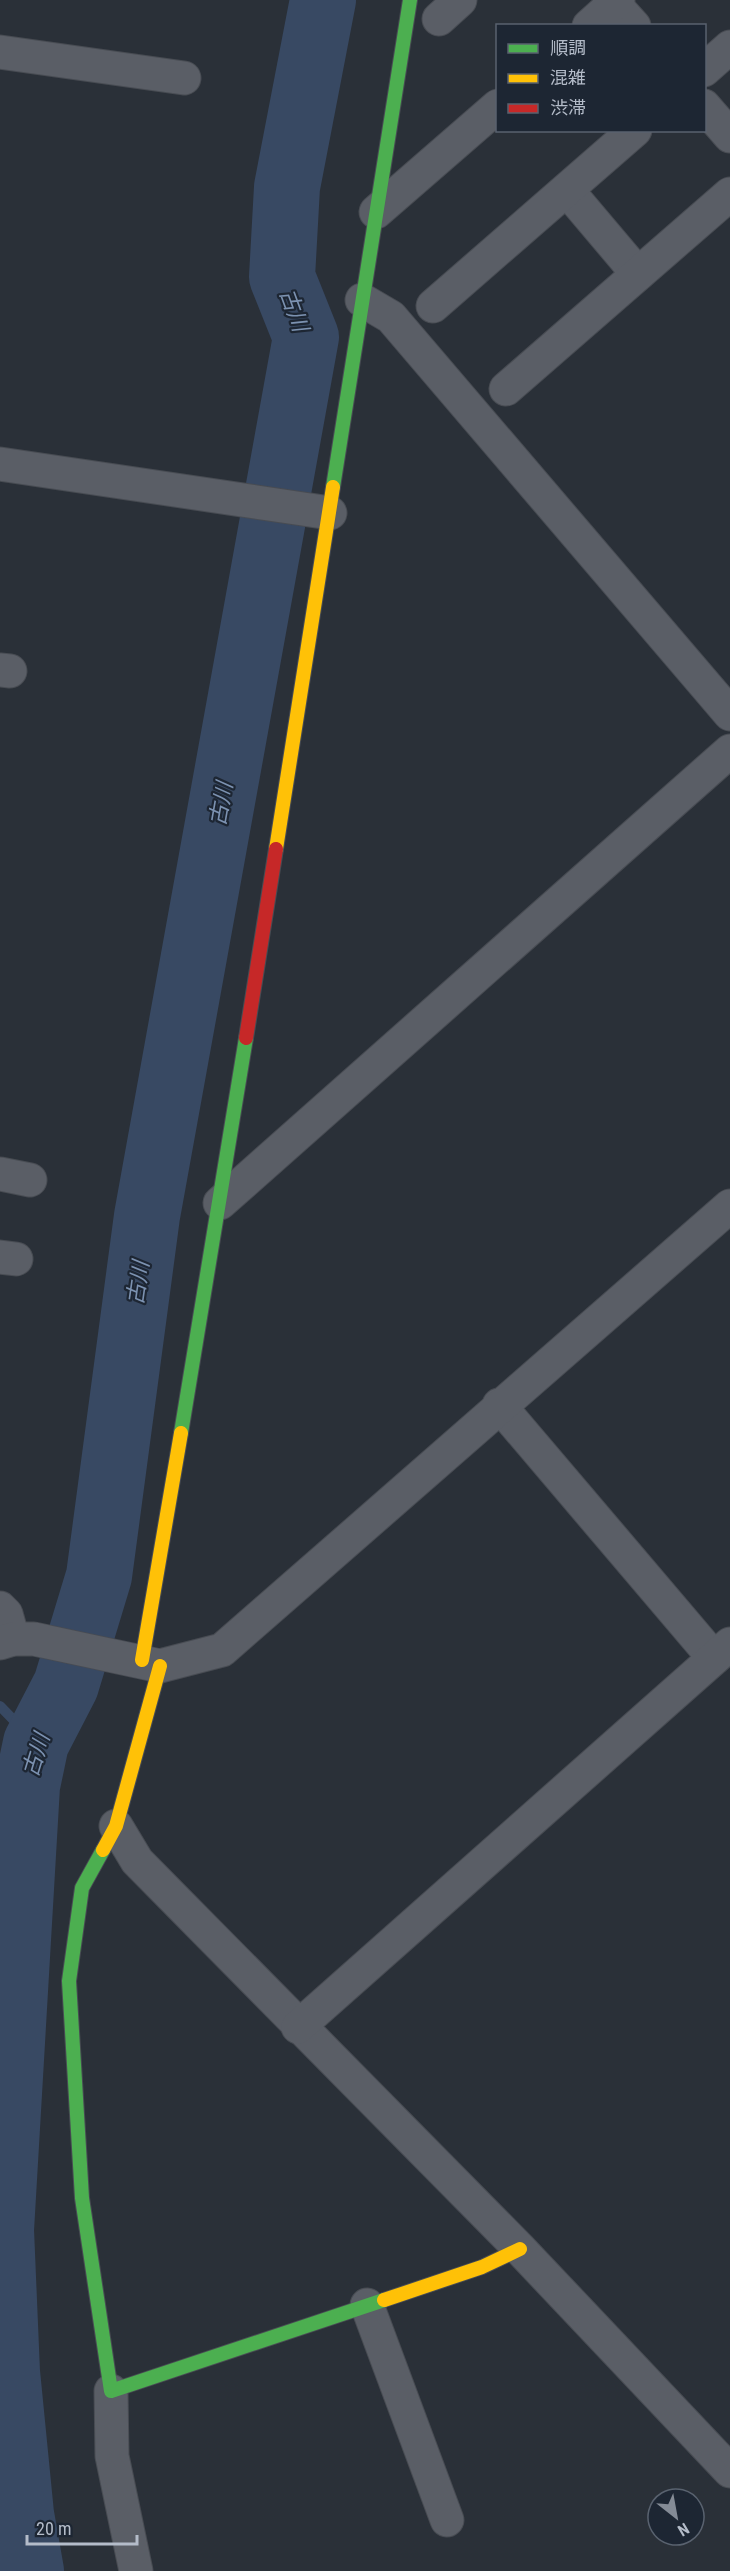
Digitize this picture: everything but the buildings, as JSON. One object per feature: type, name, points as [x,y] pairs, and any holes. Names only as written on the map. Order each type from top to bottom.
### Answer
[{"type":"street","points":[[136,2571],[112,2456],[111,2391],[82,2198],[69,1981],[82,1888],[116,1826],[151,1663],[220,1203],[410,0]]},
{"type":"street","points":[[593,24],[622,10]]},
{"type":"street","points":[[706,69],[730,47]]},
{"type":"street","points":[[0,52],[184,78]]},
{"type":"street","points":[[376,212],[496,107]]},
{"type":"street","points":[[706,107],[730,136]]},
{"type":"street","points":[[433,306],[633,132]]},
{"type":"street","points":[[567,190],[638,274]]},
{"type":"street","points":[[506,389],[730,194]]},
{"type":"street","points":[[362,300],[391,317],[730,714]]},
{"type":"street","points":[[0,464],[330,513]]},
{"type":"street","points":[[220,1203],[730,751]]},
{"type":"street","points":[[0,1608],[6,1614],[16,1640],[151,1663],[222,1650],[499,1405],[730,1206]]},
{"type":"street","points":[[298,2027],[722,1651],[499,1405]]},
{"type":"street","points":[[116,1826],[137,1861],[298,2027],[520,2249],[730,2471]]},
{"type":"street","points":[[111,2391],[482,2266],[520,2249]]},
{"type":"street","points":[[367,2305],[447,2520]]},
{"type":"waterway","name":"古川","points":[[31,2571],[21,2514],[7,2372],[1,2230],[27,1786],[36,1743],[66,1685],[99,1576],[147,1216],[306,337],[282,277],[287,187],[323,0]]},
{"type":"waterway","points":[[0,1706],[36,1743]]},
{"type":"traffic: fast","points":[[333,487],[410,0]]},
{"type":"traffic: fast","points":[[181,1433],[246,1038]]},
{"type":"traffic: fast","points":[[103,1850],[82,1888],[69,1981],[82,2198],[111,2391],[384,2300]]},
{"type":"traffic: slow","points":[[276,849],[333,487]]},
{"type":"traffic: slow","points":[[142,1660],[181,1433]]},
{"type":"traffic: slow","points":[[103,1850],[116,1826],[160,1666]]},
{"type":"traffic: slow","points":[[384,2300],[482,2267],[520,2249]]},
{"type":"traffic: jam","points":[[246,1038],[276,849]]}]
